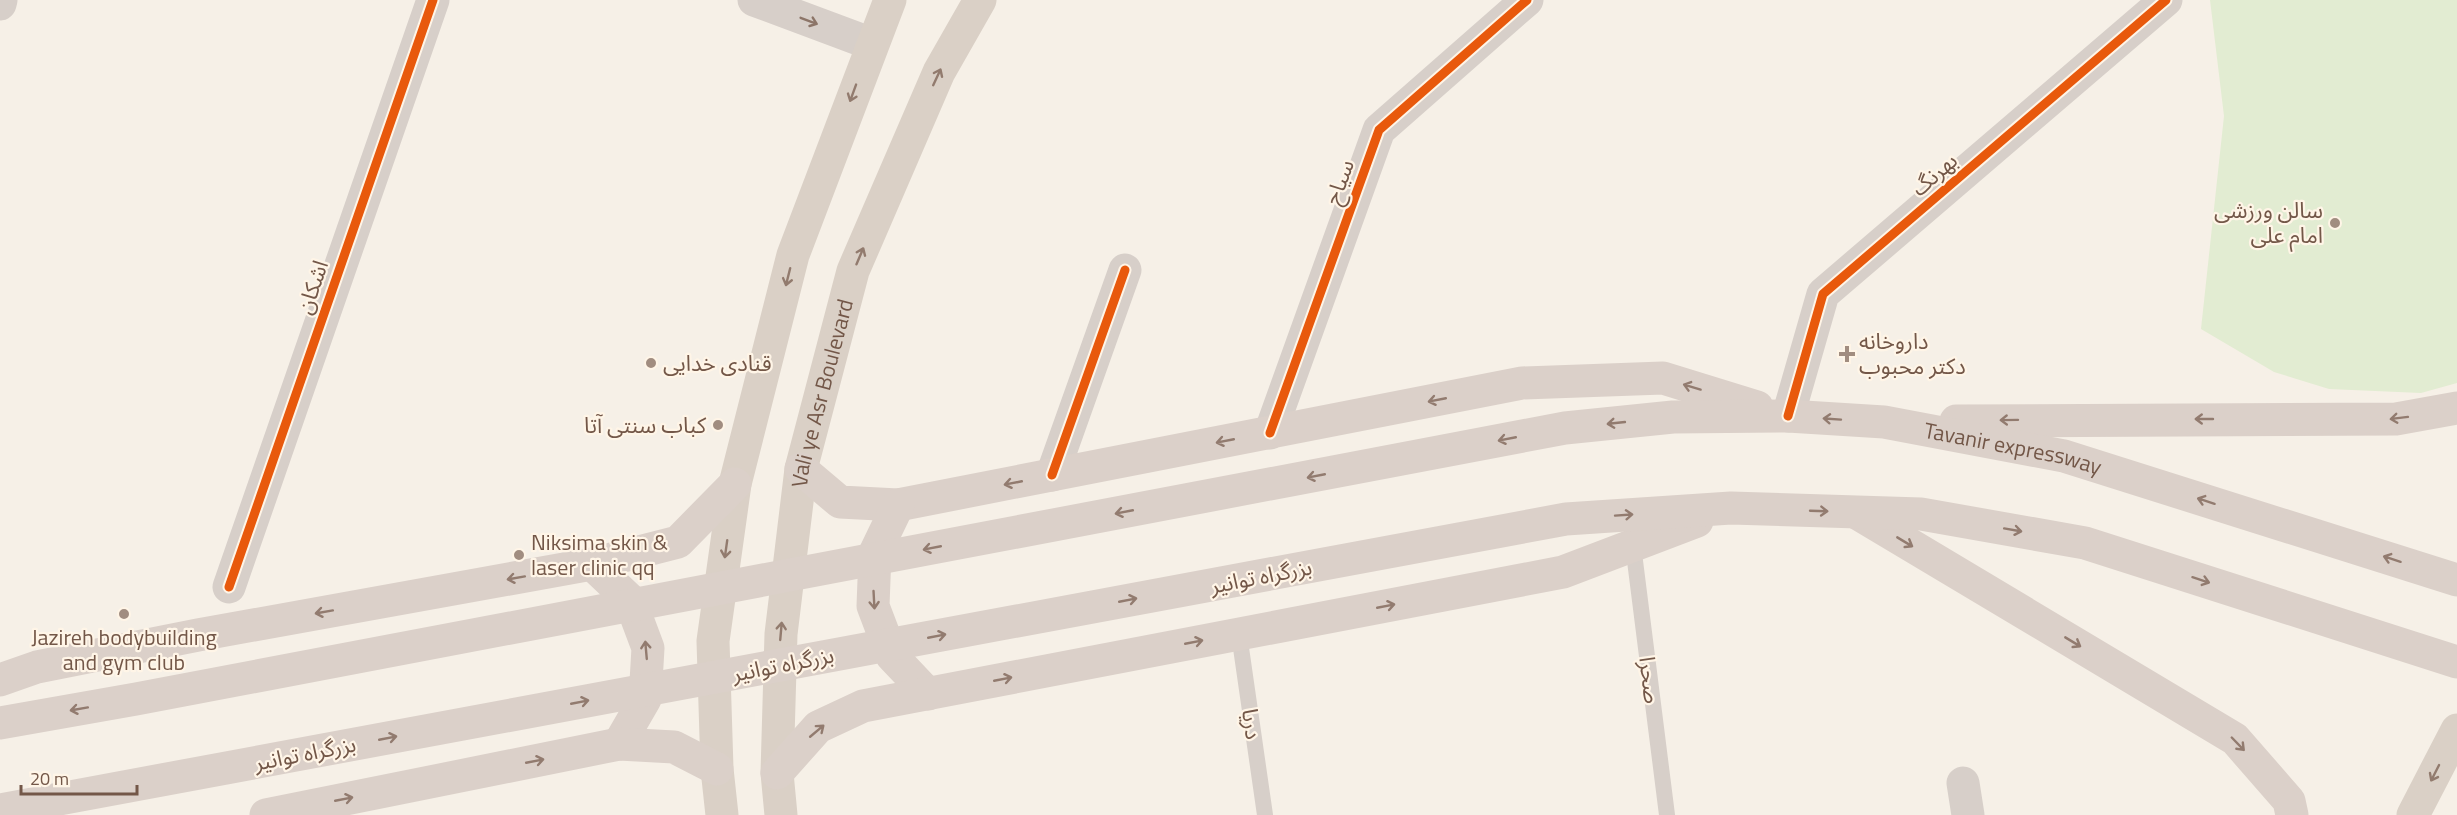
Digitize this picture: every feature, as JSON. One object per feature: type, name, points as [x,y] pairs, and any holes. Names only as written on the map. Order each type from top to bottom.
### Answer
[{"type":"highway","points":[[801,469],[840,502],[898,505],[1521,383],[1663,378],[1788,416]]},
{"type":"highway","points":[[1884,422],[2396,419],[2457,408]]},
{"type":"highway","name":"Tavanir expressway","points":[[0,723],[1565,428],[1673,417],[1788,416],[1884,422],[2064,456],[2452,579]]},
{"type":"highway","points":[[0,680],[37,667],[198,635],[592,564],[678,542],[735,483]]},
{"type":"highway","points":[[898,505],[875,553],[873,606],[892,656],[928,694]]},
{"type":"highway","points":[[777,773],[818,727],[864,706],[1563,572],[1731,508],[1921,514],[2085,543],[2457,662]]},
{"type":"highway","name":"بزرگراه توانیر","points":[[0,810],[1566,519],[1731,508]]},
{"type":"highway","points":[[1855,512],[2235,739],[2289,801],[2292,815]]},
{"type":"highway","points":[[592,564],[630,600],[648,648],[645,699],[619,744]]},
{"type":"highway","points":[[266,815],[619,744],[674,747],[717,769]]},
{"type":"main road","points":[[722,815],[717,769],[712,641],[735,483],[793,255],[890,0]]},
{"type":"main road","name":"Vali ye Asr Boulevard","points":[[781,815],[777,773],[781,634],[801,469],[853,271],[939,72],[980,0]]},
{"type":"main road","points":[[2413,815],[2457,730]]},
{"type":"street","name":"اشکان","points":[[229,587],[433,0]]},
{"type":"street","points":[[754,0],[872,44]]},
{"type":"street","name":"سیاح","points":[[1270,433],[1379,130],[1527,0]]},
{"type":"street","name":"بهرنگ","points":[[1788,416],[1824,294],[2166,0]]},
{"type":"street","points":[[1052,475],[1125,270]]},
{"type":"street","points":[[1963,783],[1968,815]]},
{"type":"lane","name":"صحرا","points":[[1633,545],[1667,815]]},
{"type":"lane","name":"دریا","points":[[1239,634],[1265,815]]},
{"type":"green space","name":"سالن ورزشی امام علی","points":[[2210,0],[2457,0],[2457,383],[2421,393],[2329,389],[2274,372],[2201,329],[2224,116]]},
{"type":"cycle path","points":[[229,587],[433,0]]},
{"type":"cycle path","points":[[1270,433],[1379,130],[1527,0]]},
{"type":"cycle path","points":[[1788,416],[1823,294],[2166,0]]},
{"type":"cycle path","points":[[1052,475],[1125,270]]},
{"type":"place","name":"سالن ورزشی امام علی","points":[[2335,223]]},
{"type":"place","name":"داروخانه دکتر محبوب","points":[[1847,354]]},
{"type":"place","name":"قنادی خدایی","points":[[651,363]]},
{"type":"place","name":"کباب سنتی آتا","points":[[718,425]]},
{"type":"place","name":"Niksima skin & laser clinic qq","points":[[519,555]]},
{"type":"place","name":"Jazireh bodybuilding and gym club","points":[[124,614]]}]
